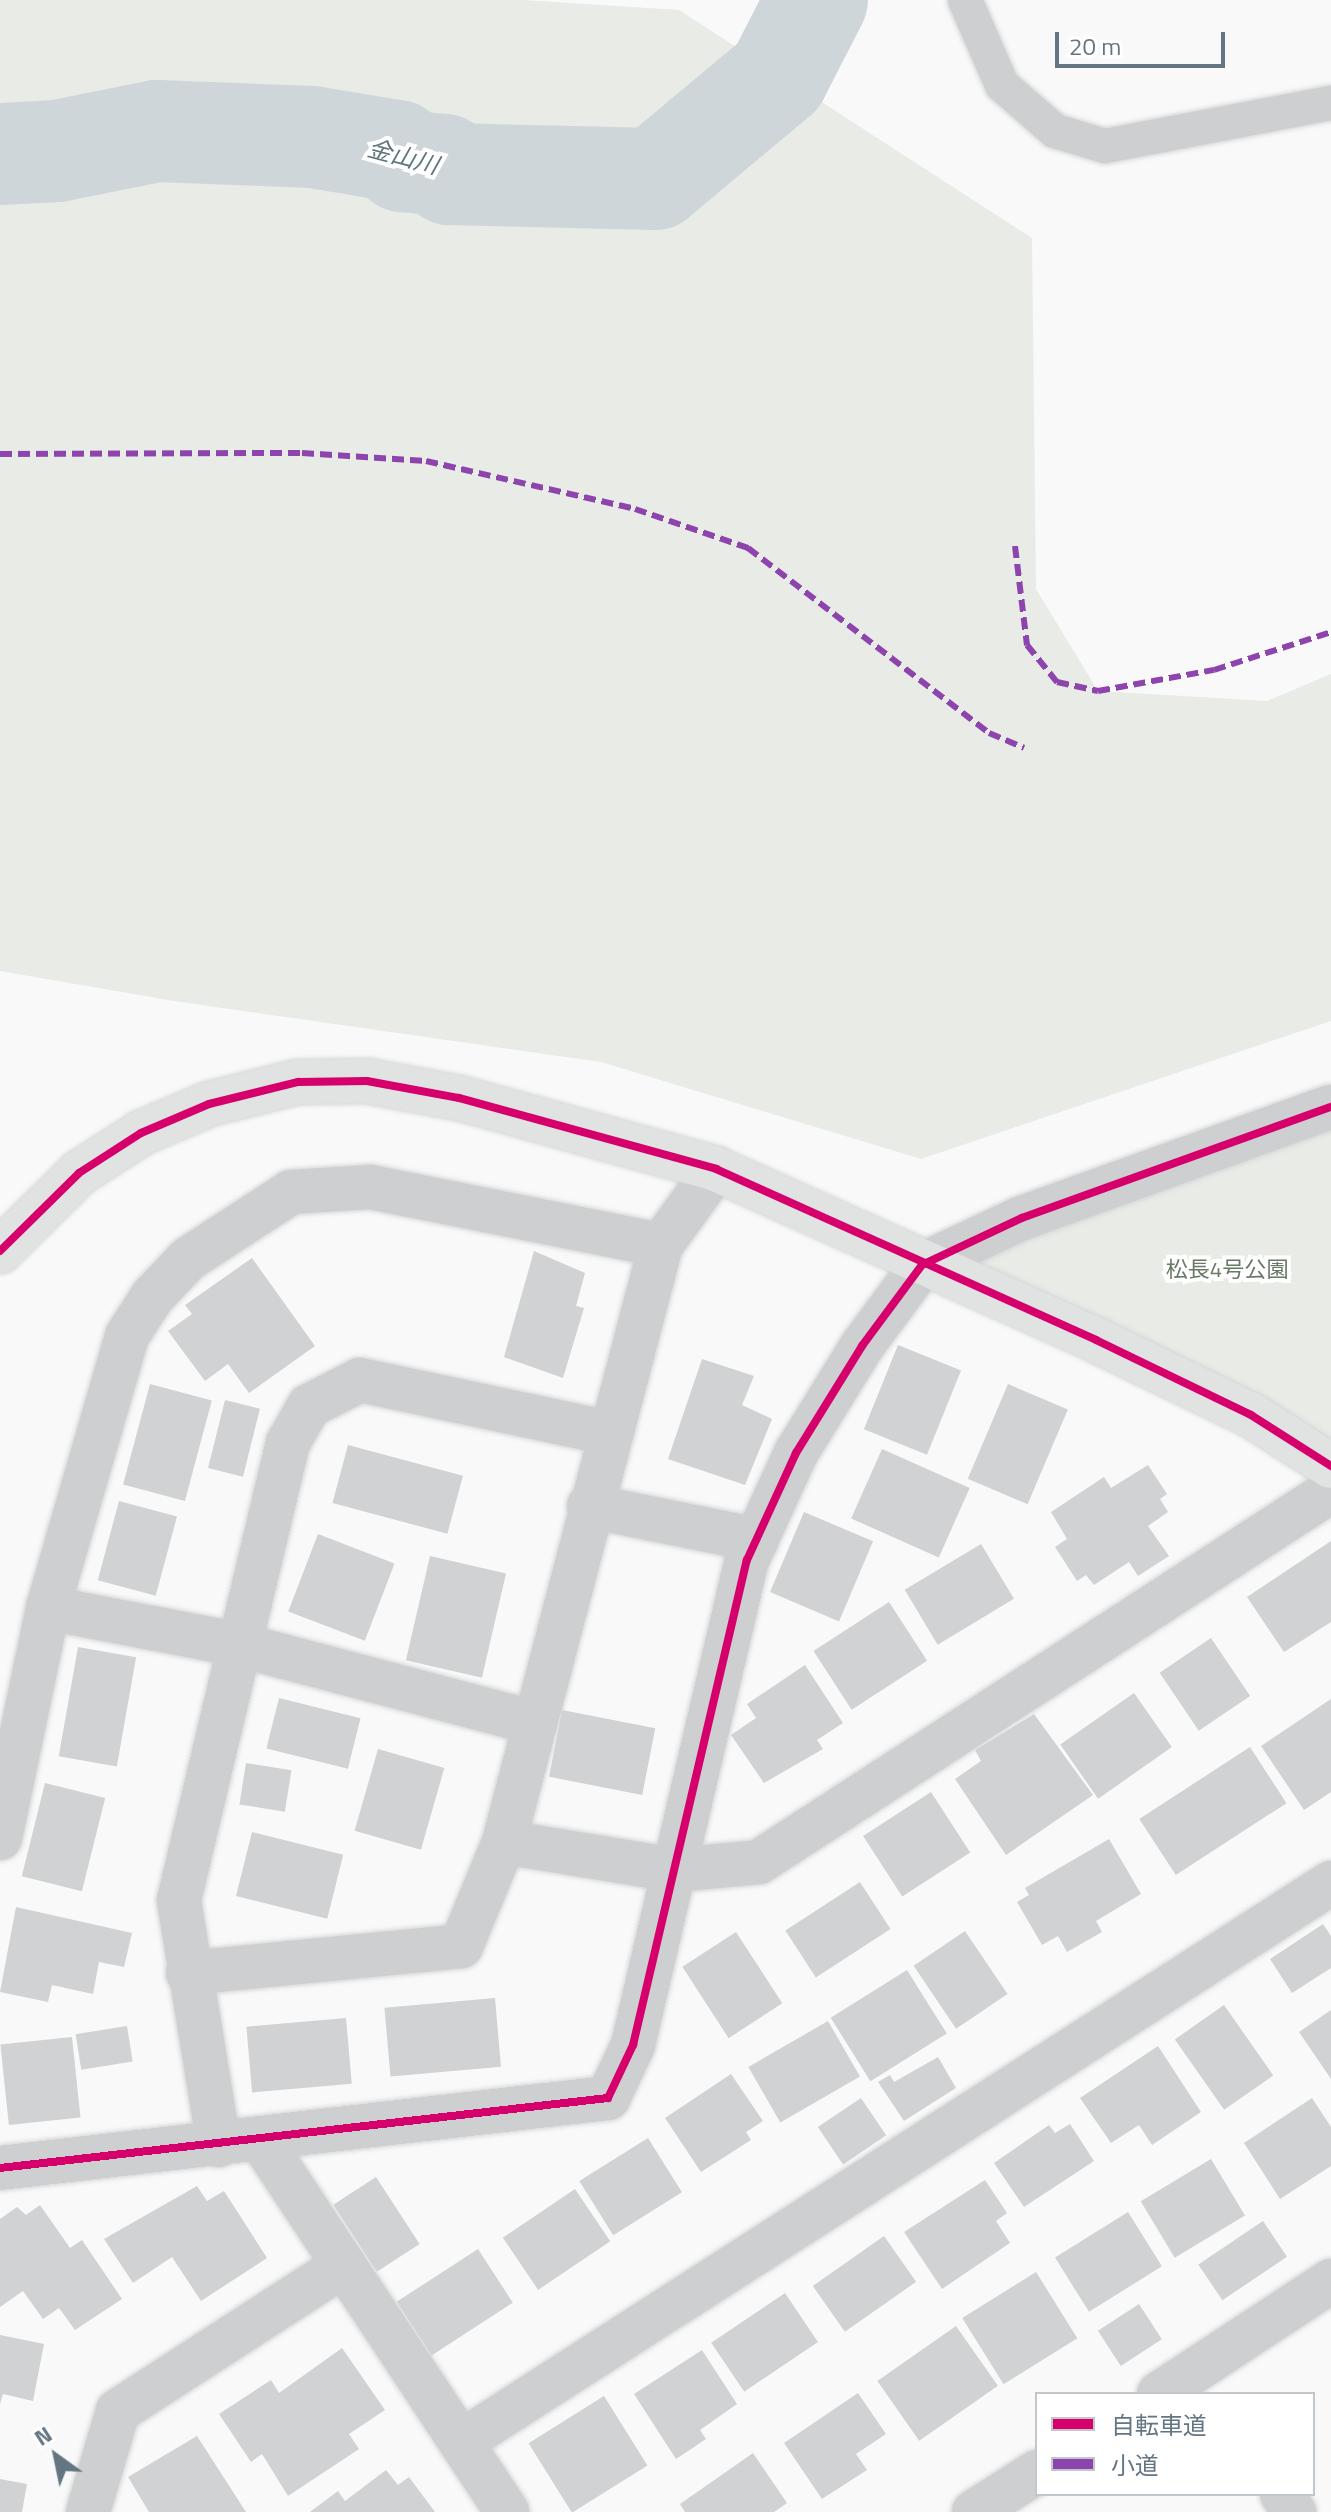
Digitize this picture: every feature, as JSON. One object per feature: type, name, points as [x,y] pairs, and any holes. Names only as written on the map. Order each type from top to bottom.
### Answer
[{"type":"street","points":[[0,1251],[79,1173],[141,1133],[209,1104],[298,1082],[367,1081],[459,1098],[716,1169],[922,1265],[1096,1340],[1251,1415],[1331,1466]]},
{"type":"street","points":[[0,2168],[608,2098],[633,2045],[757,1540],[796,1453],[862,1346],[922,1265],[1022,1218],[1331,1107]]},
{"type":"street","points":[[188,1973],[461,1946],[504,1842],[589,1506],[661,1245],[716,1169]]},
{"type":"street","points":[[0,1838],[48,1608],[127,1336],[152,1297],[188,1259],[235,1224],[291,1192],[370,1187],[661,1245]]},
{"type":"street","points":[[507,2512],[344,2265],[240,2142],[188,1973],[179,1900],[288,1443],[309,1406],[360,1380],[609,1433]]},
{"type":"street","points":[[504,1842],[675,1870],[759,1862],[1331,1491]]},
{"type":"street","points":[[589,1506],[757,1540]]},
{"type":"street","points":[[48,1608],[240,1645],[535,1723]]},
{"type":"street","points":[[461,2442],[1331,1883]]},
{"type":"street","points":[[88,2512],[118,2411],[344,2265]]},
{"type":"street","points":[[1167,2392],[1209,2381],[1331,2281]]},
{"type":"street","points":[[974,2512],[1035,2473]]},
{"type":"lane","points":[[965,0],[1002,85],[1055,131],[1105,146],[1331,103]]},
{"type":"green space","points":[[0,0],[523,0],[679,10],[1032,238],[1036,589],[1098,691],[1267,701],[1331,674],[1331,1021],[921,1159],[601,1062],[174,1001],[0,971]]},
{"type":"green space","name":"松長4号公園","points":[[1331,1122],[1331,1445],[959,1262]]},
{"type":"building","points":[[534,1251],[585,1273],[576,1306],[584,1308],[563,1378],[504,1357]]},
{"type":"building","points":[[252,1258],[315,1346],[249,1393],[228,1364],[205,1381],[168,1331],[192,1314],[185,1305]]},
{"type":"building","points":[[898,1345],[961,1370],[927,1455],[864,1429]]},
{"type":"building","points":[[702,1359],[754,1376],[742,1405],[772,1419],[745,1485],[668,1459]]},
{"type":"building","points":[[150,1384],[212,1401],[185,1501],[123,1484]]},
{"type":"building","points":[[1008,1384],[1068,1409],[1028,1504],[968,1479]]},
{"type":"building","points":[[225,1400],[260,1409],[243,1477],[208,1468]]},
{"type":"building","points":[[348,1445],[463,1476],[447,1534],[332,1503]]},
{"type":"building","points":[[882,1449],[970,1488],[939,1557],[851,1518]]},
{"type":"building","points":[[1148,1465],[1167,1494],[1160,1499],[1168,1512],[1148,1526],[1169,1556],[1138,1576],[1129,1562],[1094,1585],[1086,1575],[1077,1581],[1055,1547],[1067,1539],[1051,1512],[1104,1477],[1111,1488]]},
{"type":"building","points":[[119,1501],[177,1517],[156,1596],[98,1580]]},
{"type":"building","points":[[804,1512],[873,1541],[839,1621],[770,1592]]},
{"type":"building","points":[[318,1534],[395,1563],[365,1641],[288,1611]]},
{"type":"building","points":[[1331,1541],[1331,1622],[1284,1652],[1247,1597]]},
{"type":"building","points":[[981,1544],[1014,1599],[938,1645],[905,1590]]},
{"type":"building","points":[[430,1556],[506,1574],[482,1678],[406,1660]]},
{"type":"building","points":[[889,1602],[927,1661],[852,1710],[814,1651]]},
{"type":"building","points":[[1211,1638],[1250,1696],[1199,1731],[1160,1673]]},
{"type":"building","points":[[78,1647],[136,1657],[117,1767],[59,1756]]},
{"type":"building","points":[[805,1665],[843,1723],[817,1740],[823,1749],[764,1783],[731,1735],[756,1718],[747,1704]]},
{"type":"building","points":[[1134,1693],[1172,1747],[1098,1799],[1060,1745]]},
{"type":"building","points":[[279,1698],[361,1718],[348,1769],[266,1748]]},
{"type":"building","points":[[1331,1699],[1331,1792],[1304,1810],[1261,1746]]},
{"type":"building","points":[[562,1710],[655,1728],[642,1795],[549,1777]]},
{"type":"building","points":[[1034,1714],[1093,1795],[1006,1855],[955,1779],[981,1761],[975,1750]]},
{"type":"building","points":[[1250,1747],[1286,1803],[1176,1875],[1139,1819]]},
{"type":"building","points":[[378,1749],[444,1768],[421,1850],[355,1831]]},
{"type":"building","points":[[246,1763],[291,1770],[285,1812],[239,1804]]},
{"type":"building","points":[[45,1783],[105,1798],[82,1891],[22,1876]]},
{"type":"building","points":[[931,1792],[970,1852],[902,1897],[863,1836]]},
{"type":"building","points":[[252,1832],[343,1855],[327,1919],[236,1896]]},
{"type":"building","points":[[1109,1839],[1141,1894],[1096,1921],[1102,1932],[1067,1952],[1058,1936],[1042,1945],[1017,1902],[1029,1895],[1025,1888]]},
{"type":"building","points":[[860,1882],[890,1929],[816,1977],[785,1930]]},
{"type":"building","points":[[16,1907],[132,1933],[124,1967],[99,1962],[93,1994],[52,1985],[48,2002],[0,1992]]},
{"type":"building","points":[[1323,1924],[1331,1936],[1331,1968],[1292,1993],[1270,1959]]},
{"type":"building","points":[[965,1931],[1007,1994],[956,2029],[914,1966]]},
{"type":"building","points":[[736,1932],[782,2003],[729,2038],[682,1967]]},
{"type":"building","points":[[907,1970],[947,2034],[870,2081],[831,2018]]},
{"type":"building","points":[[495,1998],[501,2067],[390,2076],[384,2008]]},
{"type":"building","points":[[1224,2005],[1273,2075],[1224,2110],[1175,2039]]},
{"type":"building","points":[[1331,2010],[1331,2079],[1299,2032]]},
{"type":"building","points":[[346,2018],[352,2084],[252,2092],[246,2027]]},
{"type":"building","points":[[828,2021],[860,2076],[780,2122],[748,2067]]},
{"type":"building","points":[[127,2026],[133,2062],[81,2070],[76,2034]]},
{"type":"building","points":[[72,2037],[80,2118],[9,2125],[0,2045]]},
{"type":"building","points":[[1158,2046],[1201,2112],[1152,2145],[1139,2125],[1111,2143],[1080,2098]]},
{"type":"building","points":[[938,2057],[956,2088],[904,2121],[878,2082],[890,2075],[894,2082]]},
{"type":"building","points":[[731,2074],[763,2121],[746,2132],[751,2140],[701,2172],[665,2118]]},
{"type":"building","points":[[861,2098],[886,2135],[843,2164],[818,2127]]},
{"type":"building","points":[[1312,2098],[1331,2127],[1331,2166],[1280,2199],[1244,2143]]},
{"type":"building","points":[[1070,2124],[1094,2161],[1024,2207],[994,2163],[1049,2125],[1055,2133]]},
{"type":"building","points":[[648,2138],[682,2192],[613,2235],[579,2181]]},
{"type":"building","points":[[1211,2159],[1245,2216],[1175,2258],[1141,2201]]},
{"type":"building","points":[[376,2177],[420,2244],[377,2272],[333,2205]]},
{"type":"building","points":[[985,2180],[1007,2213],[996,2221],[1010,2243],[942,2289],[904,2232]]},
{"type":"building","points":[[197,2186],[207,2201],[224,2191],[267,2258],[201,2301],[172,2257],[133,2283],[104,2239]]},
{"type":"building","points":[[575,2189],[610,2241],[538,2290],[503,2238]]},
{"type":"building","points":[[40,2205],[70,2248],[82,2240],[122,2299],[75,2330],[59,2308],[43,2319],[23,2291],[0,2307],[0,2219],[17,2207],[26,2215]]},
{"type":"building","points":[[1128,2212],[1162,2266],[1089,2312],[1055,2258]]},
{"type":"building","points":[[1263,2221],[1287,2257],[1222,2300],[1198,2265]]},
{"type":"building","points":[[884,2236],[916,2282],[845,2332],[813,2286]]},
{"type":"building","points":[[478,2249],[513,2303],[432,2356],[397,2302]]},
{"type":"building","points":[[1036,2272],[1077,2338],[1004,2384],[962,2318]]},
{"type":"building","points":[[785,2293],[818,2342],[744,2392],[711,2343]]},
{"type":"building","points":[[1139,2304],[1162,2339],[1121,2366],[1098,2331]]},
{"type":"building","points":[[956,2326],[998,2386],[919,2441],[877,2381]]},
{"type":"building","points":[[0,2335],[44,2344],[33,2401],[3,2394],[0,2404]]},
{"type":"building","points":[[342,2348],[385,2410],[349,2434],[359,2449],[288,2496],[262,2454],[251,2462],[219,2414],[271,2380],[279,2393]]},
{"type":"building","points":[[702,2350],[737,2404],[700,2430],[706,2439],[676,2459],[634,2394]]},
{"type":"building","points":[[858,2393],[886,2434],[856,2454],[867,2470],[822,2499],[784,2443]]},
{"type":"building","points":[[604,2396],[647,2466],[572,2512],[529,2443]]},
{"type":"building","points":[[197,2436],[246,2512],[149,2512],[128,2477]]},
{"type":"building","points":[[753,2453],[787,2503],[774,2512],[685,2512],[680,2504]]},
{"type":"building","points":[[386,2470],[398,2485],[409,2477],[435,2512],[310,2512],[338,2491],[345,2501]]},
{"type":"building","points":[[0,2479],[27,2484],[22,2512],[0,2512]]},
{"type":"waterway","name":"金山川","points":[[0,154],[57,151],[157,131],[312,137],[397,151],[403,161],[444,165],[450,174],[655,179],[778,76],[817,0]]},
{"type":"marked path","points":[[0,454],[302,453],[426,461],[635,509],[748,548],[989,733],[1024,748]]},
{"type":"marked path","points":[[1015,546],[1027,645],[1057,682],[1098,691],[1214,670],[1331,632]]},
{"type":"cycle path","points":[[0,1251],[79,1173],[141,1133],[209,1104],[298,1082],[367,1081],[459,1098],[716,1169],[1096,1340],[1251,1415],[1331,1466]]},
{"type":"cycle path","points":[[0,2168],[608,2098],[633,2045],[747,1560],[796,1453],[862,1346],[922,1265],[1022,1218],[1331,1107]]}]
